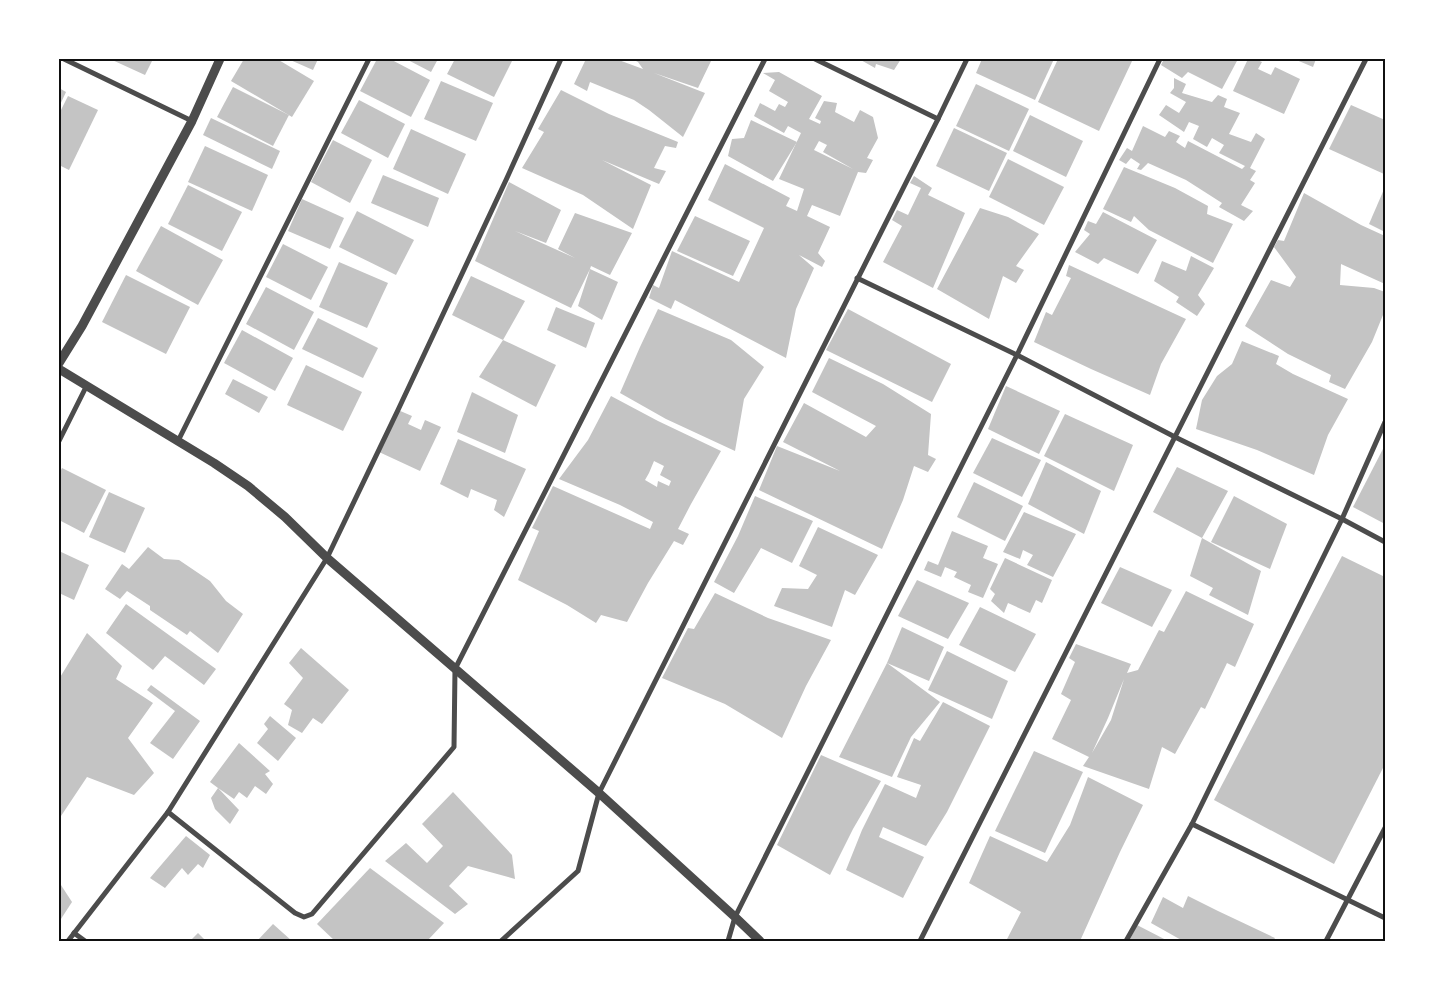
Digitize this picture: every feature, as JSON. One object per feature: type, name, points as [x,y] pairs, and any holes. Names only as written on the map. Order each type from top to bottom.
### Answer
[{"type":"street","points":[[64,59],[192,121]]},
{"type":"street","points":[[59,363],[82,326],[192,121],[220,59]]},
{"type":"street","points":[[178,441],[369,59]]},
{"type":"street","points":[[68,941],[168,812],[327,558],[498,198],[561,59]]},
{"type":"street","points":[[168,812],[295,914],[304,917],[312,914],[454,747],[456,669],[765,59]]},
{"type":"street","points":[[815,59],[938,120]]},
{"type":"street","points":[[501,941],[578,871],[599,792],[938,120],[966,59]]},
{"type":"street","points":[[728,941],[736,917],[1017,355],[1160,59]]},
{"type":"street","points":[[920,941],[1366,59]]},
{"type":"street","points":[[857,278],[1017,355],[1175,437],[1385,542]]},
{"type":"street","points":[[59,369],[214,463],[248,486],[285,517],[327,558],[599,792],[760,941]]},
{"type":"street","points":[[59,441],[87,385]]},
{"type":"street","points":[[1126,941],[1192,824],[1342,519],[1385,422]]},
{"type":"street","points":[[1192,824],[1385,918]]},
{"type":"street","points":[[1326,941],[1385,828]]},
{"type":"street","points":[[74,932],[85,941]]},
{"type":"building","points":[[110,59],[153,59],[145,75]]},
{"type":"building","points":[[244,59],[277,59],[314,81],[292,117],[231,81]]},
{"type":"building","points":[[288,59],[318,59],[313,70]]},
{"type":"building","points":[[377,59],[390,59],[430,80],[411,117],[360,91]]},
{"type":"building","points":[[406,59],[438,59],[431,72]]},
{"type":"building","points":[[455,59],[513,59],[494,97],[447,74]]},
{"type":"building","points":[[586,59],[616,59],[643,69],[638,62],[632,59],[712,59],[698,88],[654,73],[705,93],[683,137],[634,100],[590,82],[587,91],[574,84]]},
{"type":"building","points":[[859,59],[901,59],[894,70],[876,64],[875,68]]},
{"type":"building","points":[[982,59],[1054,59],[1035,100],[976,73]]},
{"type":"building","points":[[1058,59],[1133,59],[1099,131],[1038,102]]},
{"type":"building","points":[[1164,59],[1238,59],[1222,89],[1188,72],[1182,78],[1161,65]]},
{"type":"building","points":[[1248,59],[1262,62],[1258,69],[1271,75],[1275,67],[1300,79],[1284,114],[1233,91]]},
{"type":"building","points":[[1294,59],[1316,59],[1313,67]]},
{"type":"building","points":[[779,72],[822,96],[809,119],[820,124],[821,121],[815,118],[824,101],[837,103],[835,112],[854,122],[860,110],[873,117],[878,138],[867,158],[873,160],[866,173],[858,172],[840,216],[812,205],[807,216],[830,227],[818,253],[825,261],[822,267],[799,255],[814,268],[796,309],[786,358],[675,300],[671,309],[649,298],[653,285],[659,288],[672,251],[739,282],[764,228],[708,200],[725,164],[790,198],[786,206],[797,211],[804,189],[779,179],[801,133],[788,126],[784,133],[754,116],[760,103],[775,111],[779,104],[785,107],[788,102],[769,91],[775,80],[763,73]],"holes":[[[819,141],[827,145],[823,152],[853,169],[814,150]]]},
{"type":"building","points":[[1174,78],[1186,84],[1182,93],[1212,102],[1218,95],[1227,99],[1224,107],[1240,113],[1229,134],[1251,142],[1256,133],[1265,139],[1250,168],[1256,171],[1250,180],[1255,183],[1241,205],[1253,211],[1244,221],[1219,207],[1222,203],[1186,180],[1148,163],[1141,170],[1137,169],[1140,164],[1131,158],[1126,164],[1119,160],[1127,148],[1132,151],[1143,126],[1165,137],[1169,131],[1180,136],[1176,142],[1185,148],[1188,141],[1242,169],[1245,166],[1219,153],[1224,145],[1212,138],[1207,147],[1193,139],[1199,126],[1189,122],[1184,132],[1159,115],[1166,105],[1179,113],[1186,102],[1170,93],[1174,88]]},
{"type":"building","points":[[441,81],[493,103],[476,141],[424,119]]},
{"type":"building","points":[[976,84],[1029,109],[1009,151],[956,126]]},
{"type":"building","points":[[233,87],[289,115],[273,146],[217,117]]},
{"type":"building","points":[[59,88],[66,92],[59,107]]},
{"type":"building","points":[[561,90],[609,114],[678,142],[676,148],[665,146],[654,168],[666,171],[659,184],[602,160],[651,185],[633,229],[583,195],[522,168],[544,132],[538,129]]},
{"type":"building","points":[[68,96],[98,110],[69,170],[59,165],[59,114]]},
{"type":"building","points":[[359,100],[405,124],[388,158],[341,133]]},
{"type":"building","points":[[1351,105],[1385,120],[1384,174],[1329,149]]},
{"type":"building","points":[[1030,115],[1083,141],[1066,177],[1013,151]]},
{"type":"building","points":[[211,118],[280,151],[272,169],[203,135]]},
{"type":"building","points":[[751,120],[797,142],[773,181],[728,156],[732,139],[744,138]]},
{"type":"building","points":[[954,128],[1007,153],[989,191],[936,166]]},
{"type":"building","points":[[411,129],[466,154],[448,194],[393,169]]},
{"type":"building","points":[[333,140],[372,160],[350,203],[311,182]]},
{"type":"building","points":[[205,146],[268,175],[252,211],[188,182]]},
{"type":"building","points":[[1008,159],[1064,187],[1044,225],[989,197]]},
{"type":"building","points":[[1124,167],[1175,188],[1208,206],[1207,214],[1233,224],[1213,263],[1149,230],[1134,216],[1131,222],[1103,209]]},
{"type":"building","points":[[383,175],[439,198],[428,227],[371,203]]},
{"type":"building","points":[[914,176],[932,188],[928,195],[965,213],[933,288],[883,262],[902,226],[892,220],[897,210],[908,215],[921,188],[910,183]]},
{"type":"building","points":[[509,182],[561,210],[546,243],[515,231],[575,258],[558,249],[575,213],[632,233],[610,275],[591,266],[571,308],[475,261]]},
{"type":"building","points":[[188,185],[242,212],[222,251],[168,224]]},
{"type":"building","points":[[1385,187],[1385,232],[1369,224]]},
{"type":"building","points":[[1304,193],[1361,225],[1385,236],[1385,284],[1341,264],[1340,285],[1374,288],[1385,292],[1385,310],[1372,342],[1345,389],[1329,382],[1331,375],[1288,354],[1245,326],[1271,280],[1290,287],[1296,277],[1274,247],[1278,240],[1284,241]]},
{"type":"building","points":[[302,199],[344,218],[330,249],[288,231]]},
{"type":"building","points":[[980,208],[1008,217],[1039,234],[1016,266],[1024,270],[1016,283],[1003,276],[989,319],[937,289]]},
{"type":"building","points":[[357,211],[414,240],[396,275],[339,247]]},
{"type":"building","points":[[1103,212],[1157,240],[1138,274],[1104,258],[1098,264],[1075,252],[1090,234],[1084,230],[1088,221],[1096,224]]},
{"type":"building","points":[[695,216],[750,241],[733,276],[677,251]]},
{"type":"building","points":[[161,226],[223,260],[198,305],[136,271]]},
{"type":"building","points":[[283,244],[328,267],[311,300],[266,277]]},
{"type":"building","points":[[1191,256],[1214,268],[1198,295],[1205,304],[1197,316],[1176,302],[1179,297],[1154,281],[1162,261],[1186,271]]},
{"type":"building","points":[[339,262],[388,283],[367,328],[319,307]]},
{"type":"building","points":[[1069,265],[1186,319],[1161,364],[1150,395],[1034,342],[1046,312],[1052,315],[1071,278],[1066,276]]},
{"type":"building","points":[[590,269],[618,282],[602,320],[578,306]]},
{"type":"building","points":[[126,275],[190,307],[166,354],[102,322]]},
{"type":"building","points":[[471,276],[525,301],[503,340],[452,315]]},
{"type":"building","points":[[266,287],[314,312],[294,350],[246,324]]},
{"type":"building","points":[[556,307],[595,323],[586,348],[547,330]]},
{"type":"building","points":[[658,309],[731,340],[764,367],[744,399],[735,451],[666,419],[620,393]]},
{"type":"building","points":[[848,309],[951,364],[932,402],[826,350]]},
{"type":"building","points":[[318,318],[378,348],[363,378],[302,349]]},
{"type":"building","points":[[242,330],[293,358],[275,391],[224,363]]},
{"type":"building","points":[[503,340],[556,365],[536,407],[479,377]]},
{"type":"building","points":[[1242,341],[1279,356],[1276,364],[1293,374],[1348,399],[1328,435],[1314,475],[1257,450],[1196,429],[1202,400],[1217,376],[1232,364]]},
{"type":"building","points":[[829,358],[883,384],[931,414],[928,455],[936,459],[928,472],[914,466],[903,500],[882,549],[759,490],[777,446],[840,471],[783,442],[804,403],[866,437],[876,426],[812,392]]},
{"type":"building","points":[[306,365],[362,392],[343,431],[287,405]]},
{"type":"building","points":[[233,379],[268,397],[259,413],[225,394]]},
{"type":"building","points":[[1006,386],[1060,411],[1039,454],[988,429]]},
{"type":"building","points":[[472,392],[518,415],[505,453],[457,432]]},
{"type":"building","points":[[611,396],[721,451],[678,529],[689,534],[683,545],[674,541],[627,622],[601,615],[596,623],[567,605],[518,580],[539,531],[532,528],[553,486],[650,529],[653,522],[620,505],[559,479],[588,440]],"holes":[[[654,461],[664,466],[660,475],[671,481],[669,486],[658,481],[657,487],[645,480]]]},
{"type":"building","points":[[398,410],[412,416],[408,424],[421,430],[425,420],[441,427],[420,471],[379,452]]},
{"type":"building","points":[[1065,414],[1133,445],[1114,491],[1044,456]]},
{"type":"building","points":[[992,438],[1041,460],[1022,497],[973,473]]},
{"type":"building","points":[[458,439],[526,469],[504,517],[494,510],[497,500],[471,489],[468,498],[440,484]]},
{"type":"building","points":[[1385,445],[1385,524],[1353,507]]},
{"type":"building","points":[[1046,462],[1101,491],[1084,534],[1028,504]]},
{"type":"building","points":[[1177,467],[1228,491],[1202,538],[1153,512]]},
{"type":"building","points":[[62,468],[106,490],[84,533],[59,520],[59,474]]},
{"type":"building","points":[[974,482],[1023,506],[1005,541],[957,517]]},
{"type":"building","points":[[109,492],[145,508],[125,553],[89,537]]},
{"type":"building","points":[[755,496],[813,521],[792,563],[761,548],[734,593],[714,582],[738,536]]},
{"type":"building","points":[[1234,496],[1287,524],[1270,569],[1211,542]]},
{"type":"building","points":[[1024,512],[1076,534],[1053,577],[1027,565],[1033,555],[1023,550],[1020,559],[1003,552]]},
{"type":"building","points":[[818,527],[878,555],[855,595],[845,590],[832,627],[774,606],[782,588],[808,589],[817,575],[799,566]]},
{"type":"building","points":[[952,531],[988,546],[983,558],[998,564],[983,598],[968,592],[971,585],[954,577],[957,572],[945,567],[941,577],[924,570],[928,561],[938,565]]},
{"type":"building","points":[[1202,538],[1261,571],[1248,615],[1209,595],[1213,588],[1190,576]]},
{"type":"building","points":[[148,547],[164,559],[179,560],[210,581],[226,601],[243,614],[218,653],[190,631],[187,635],[150,610],[150,606],[127,591],[120,599],[105,589],[122,564],[129,569]]},
{"type":"building","points":[[59,551],[89,565],[74,600],[59,593]]},
{"type":"building","points":[[1342,556],[1385,577],[1385,764],[1334,864],[1214,800]]},
{"type":"building","points":[[1005,558],[1052,580],[1042,603],[1036,600],[1030,613],[1008,603],[1004,613],[991,601],[995,594],[990,589]]},
{"type":"building","points":[[1120,567],[1172,590],[1152,627],[1101,603]]},
{"type":"building","points":[[917,580],[969,603],[948,639],[898,616]]},
{"type":"building","points":[[1186,591],[1254,624],[1235,667],[1227,663],[1205,709],[1201,707],[1175,754],[1162,747],[1149,789],[1083,766],[1089,757],[1052,739],[1071,700],[1061,694],[1075,662],[1069,658],[1076,644],[1131,664],[1127,673],[1138,670],[1159,630],[1164,632]],"holes":[[[1124,679],[1111,720],[1092,753]]]},
{"type":"building","points":[[715,593],[768,618],[831,640],[806,686],[782,738],[725,704],[662,678],[688,628],[694,629]]},
{"type":"building","points":[[126,604],[216,669],[204,685],[165,656],[153,670],[106,633]]},
{"type":"building","points":[[980,607],[1036,634],[1015,672],[959,645]]},
{"type":"building","points":[[902,627],[944,647],[929,681],[887,663]]},
{"type":"building","points":[[87,633],[122,666],[116,679],[153,703],[128,738],[154,773],[134,795],[87,777],[59,819],[59,679]]},
{"type":"building","points":[[301,648],[349,690],[322,724],[313,718],[302,733],[288,725],[292,710],[284,704],[303,678],[289,663]]},
{"type":"building","points":[[947,651],[1008,681],[992,719],[928,690]]},
{"type":"building","points":[[887,663],[940,702],[911,737],[892,777],[839,757]]},
{"type":"building","points":[[151,685],[200,721],[173,759],[150,743],[175,711],[147,690]]},
{"type":"building","points":[[943,702],[990,726],[947,812],[926,846],[883,827],[879,837],[924,857],[903,898],[846,870],[862,830],[885,784],[916,798],[921,785],[897,777],[914,738],[920,741]]},
{"type":"building","points":[[270,716],[296,738],[278,761],[257,743],[268,729],[264,724]]},
{"type":"building","points":[[239,743],[270,771],[265,774],[273,784],[266,794],[255,786],[247,798],[239,792],[234,799],[210,782]]},
{"type":"building","points":[[1034,751],[1083,772],[1045,853],[995,831]]},
{"type":"building","points":[[821,755],[881,781],[853,829],[830,875],[777,845]]},
{"type":"building","points":[[1088,777],[1143,805],[1080,941],[1006,941],[1021,912],[969,883],[990,836],[1047,862],[1070,825]]},
{"type":"building","points":[[218,788],[239,810],[230,824],[215,809],[211,798]]},
{"type":"building","points":[[453,792],[512,855],[515,879],[468,866],[449,886],[468,904],[455,914],[385,861],[406,843],[427,863],[443,846],[422,824]]},
{"type":"building","points":[[186,836],[210,855],[203,868],[198,864],[188,875],[182,868],[165,888],[150,878]]},
{"type":"building","points":[[370,868],[444,923],[427,941],[335,941],[317,924]]},
{"type":"building","points":[[59,882],[72,902],[59,922]]},
{"type":"building","points":[[1188,896],[1275,938],[1273,941],[1183,941],[1151,923],[1163,897],[1183,908]]},
{"type":"building","points":[[273,924],[292,941],[257,941]]},
{"type":"building","points":[[1137,925],[1168,941],[1129,941]]},
{"type":"building","points":[[198,933],[206,941],[190,941]]}]
